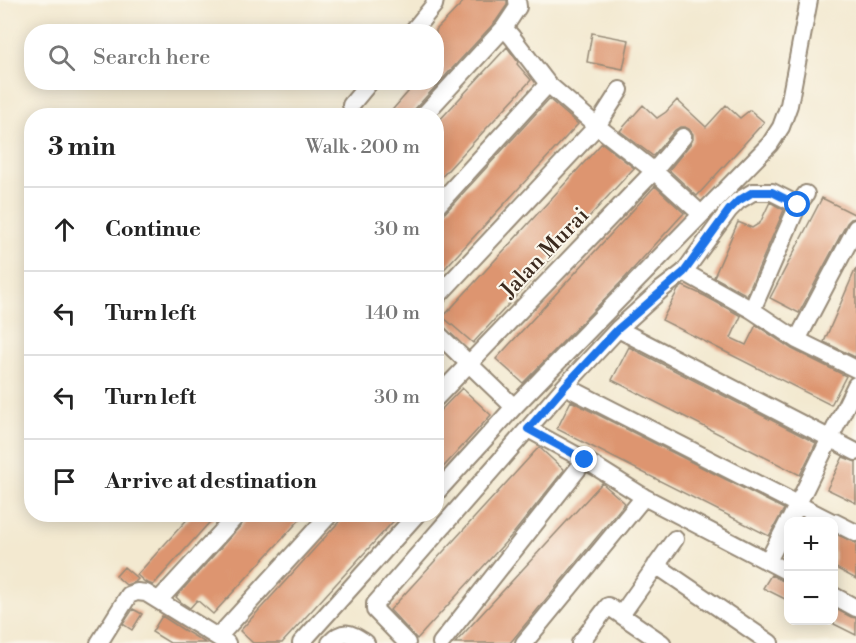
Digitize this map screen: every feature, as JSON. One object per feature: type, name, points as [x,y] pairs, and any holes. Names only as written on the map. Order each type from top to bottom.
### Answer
[{"type":"street","points":[[430,108],[504,28],[518,7],[517,0]]},
{"type":"street","points":[[444,484],[514,407],[770,144],[781,127],[789,105],[809,0]]},
{"type":"street","points":[[419,24],[437,2]]},
{"type":"street","points":[[504,28],[548,84],[654,171],[701,214]]},
{"type":"street","points":[[444,198],[548,84]]},
{"type":"street","points":[[351,105],[363,90]]},
{"type":"street","points":[[444,289],[597,126],[620,90]]},
{"type":"street","name":"Jalan Murai","points":[[444,389],[654,171],[683,137]]},
{"type":"street","points":[[407,643],[375,610],[375,604],[565,386],[618,329],[684,272],[738,201],[753,192],[772,192],[802,199],[752,310]]},
{"type":"street","points":[[797,340],[854,236]]},
{"type":"street","points":[[684,272],[752,310],[797,340],[856,369]]},
{"type":"street","points":[[618,329],[856,452]]},
{"type":"street","points":[[444,340],[514,407]]},
{"type":"street","points":[[792,517],[856,385]]},
{"type":"street","points":[[565,386],[823,517]]},
{"type":"street","points":[[528,429],[585,460],[644,497],[787,571]]},
{"type":"street","points":[[441,643],[585,460]]},
{"type":"street","points":[[524,643],[644,497]]},
{"type":"street","points":[[159,600],[231,522]]},
{"type":"street","points":[[99,643],[129,595],[137,592],[146,592],[222,640],[323,522]]},
{"type":"street","points":[[301,643],[410,522]]},
{"type":"street","points":[[838,524],[856,533]]},
{"type":"street","points":[[768,561],[784,531]]},
{"type":"street","points":[[621,615],[675,539]]},
{"type":"street","points":[[656,565],[771,643]]},
{"type":"street","points":[[838,598],[856,608]]},
{"type":"street","points":[[580,643],[608,606],[662,643]]},
{"type":"street","points":[[330,643],[343,633],[349,633],[366,643]]},
{"type":"building","points":[[465,0],[507,0],[507,5],[496,21],[444,77],[444,24],[442,24]]},
{"type":"building","points":[[592,33],[629,40],[623,69],[587,62]]},
{"type":"building","points":[[507,47],[518,62],[517,64],[531,80],[444,174],[444,115]]},
{"type":"building","points":[[406,90],[432,90],[416,108],[394,108],[408,92]]},
{"type":"building","points":[[549,99],[578,124],[444,269],[444,214]]},
{"type":"building","points":[[677,100],[706,127],[726,105],[740,118],[750,110],[764,122],[697,196],[669,170],[693,139],[693,134],[689,129],[680,127],[675,130],[653,156],[620,131],[643,105],[657,118]]},
{"type":"building","points":[[602,143],[634,168],[473,343],[444,316]]},
{"type":"building","points":[[655,186],[684,213],[523,383],[496,359]]},
{"type":"building","points":[[822,198],[856,215],[856,218],[847,223],[799,313],[770,298]]},
{"type":"building","points":[[770,202],[784,210],[747,295],[714,277],[738,222],[752,228],[760,223]]},
{"type":"building","points":[[856,268],[856,355],[855,357],[824,342]]},
{"type":"building","points":[[683,286],[741,316],[731,338],[746,345],[756,325],[792,349],[846,376],[831,405],[662,320],[678,290]]},
{"type":"building","points":[[629,347],[816,443],[800,475],[612,380]]},
{"type":"building","points":[[462,388],[491,415],[444,466],[444,407]]},
{"type":"building","points":[[571,401],[784,509],[769,536],[557,429]]},
{"type":"building","points":[[539,447],[564,470],[513,534],[417,639],[390,610]]},
{"type":"building","points":[[843,457],[856,462],[856,503],[827,489]]},
{"type":"building","points":[[602,483],[625,503],[510,643],[455,643]]},
{"type":"building","points":[[185,522],[210,522],[153,585],[137,575]]},
{"type":"building","points":[[244,522],[298,522],[213,614],[197,600],[190,608],[176,597]]},
{"type":"building","points":[[339,522],[393,522],[282,643],[253,643],[240,631]]},
{"type":"building","points":[[838,535],[856,543],[856,579],[838,569]]},
{"type":"building","points":[[124,567],[138,579],[135,582],[126,585],[116,576]]},
{"type":"building","points":[[771,575],[784,581],[784,598],[763,588]]},
{"type":"building","points":[[133,609],[142,614],[132,630],[123,624]]},
{"type":"building","points":[[838,610],[856,618],[856,635],[836,625],[838,625]]},
{"type":"building","points":[[162,616],[206,643],[170,643],[152,632]]},
{"type":"route","points":[[585,460],[528,429],[618,329],[684,272],[738,201],[753,192],[772,192],[798,205]]}]
